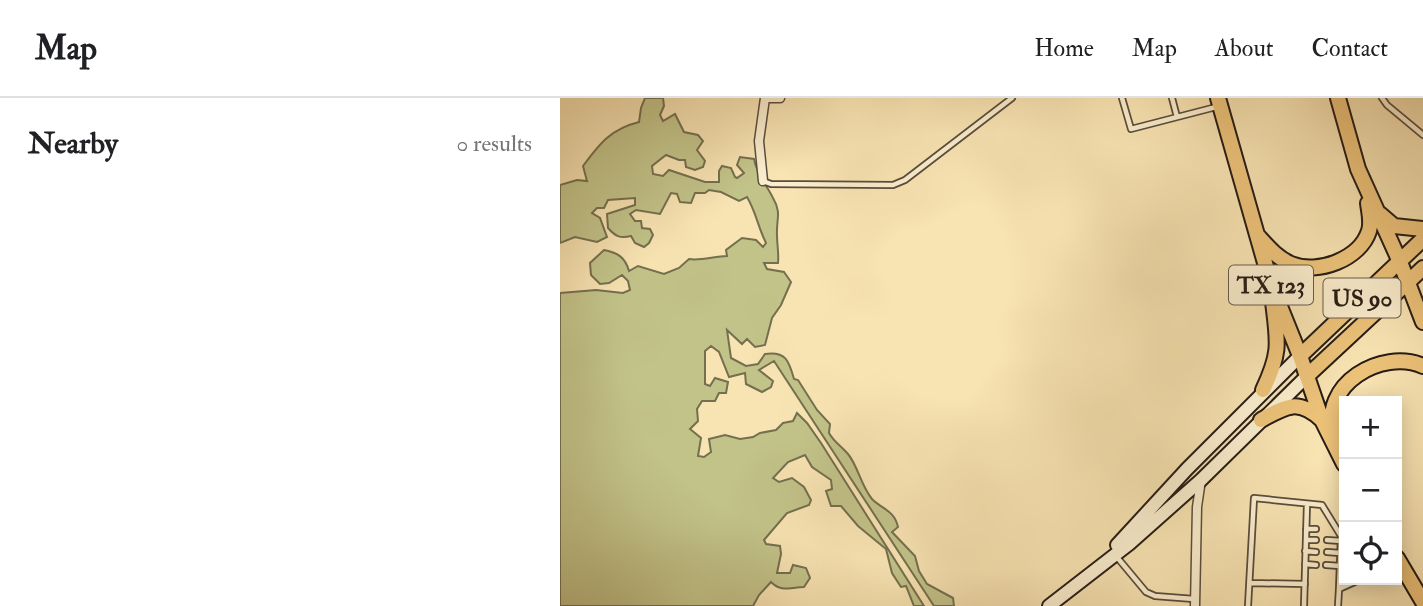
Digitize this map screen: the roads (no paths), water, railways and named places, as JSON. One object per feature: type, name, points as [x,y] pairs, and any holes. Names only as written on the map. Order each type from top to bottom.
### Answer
[{"type":"main road","points":[[1257,235],[1273,253],[1290,264],[1305,268],[1321,267],[1348,256],[1360,247],[1369,231],[1368,201],[1338,98]]},
{"type":"main road","name":"TX 123","points":[[1219,102],[1271,284],[1322,420],[1342,459]]},
{"type":"main road","points":[[1358,169],[1423,322]]},
{"type":"main road","points":[[1374,207],[1394,226],[1423,229]]},
{"type":"main road","name":"US 90","points":[[1089,576],[1264,390],[1423,239]]},
{"type":"main road","name":"US 90","points":[[1049,606],[1115,555],[1200,480],[1423,268]]},
{"type":"main road","points":[[1264,390],[1273,369],[1278,346],[1271,284]]},
{"type":"main road","points":[[1339,443],[1332,424],[1332,409],[1342,389],[1351,379],[1382,363],[1397,360],[1410,360],[1423,366]]},
{"type":"main road","points":[[1261,420],[1293,406],[1303,407],[1322,420]]},
{"type":"main road","points":[[1402,568],[1423,602]]},
{"type":"street","points":[[764,181],[760,141],[765,98],[780,98]]},
{"type":"street","points":[[1195,602],[1200,480]]},
{"type":"lane","points":[[764,181],[771,184],[893,185],[905,180],[1012,98]]},
{"type":"lane","points":[[1122,98],[1131,129],[1219,102]]},
{"type":"lane","points":[[1172,98],[1177,117]]},
{"type":"lane","points":[[1382,98],[1423,135]]},
{"type":"lane","points":[[1248,606],[1254,498],[1322,505],[1339,534]]},
{"type":"lane","points":[[1304,606],[1307,503]]},
{"type":"lane","points":[[1306,529],[1316,529]]},
{"type":"lane","points":[[1327,529],[1338,530]]},
{"type":"lane","points":[[1306,540],[1316,540]]},
{"type":"lane","points":[[1327,540],[1339,541]]},
{"type":"lane","points":[[1306,551],[1316,552]]},
{"type":"lane","points":[[1327,552],[1339,553]]},
{"type":"lane","points":[[1115,555],[1146,592],[1155,596],[1195,602]]},
{"type":"lane","points":[[1305,564],[1316,565]]},
{"type":"lane","points":[[1326,565],[1339,566]]},
{"type":"lane","points":[[1250,583],[1305,584]]},
{"type":"lane","points":[[1338,606],[1339,585]]},
{"type":"lane","points":[[1339,589],[1348,585]]}]
